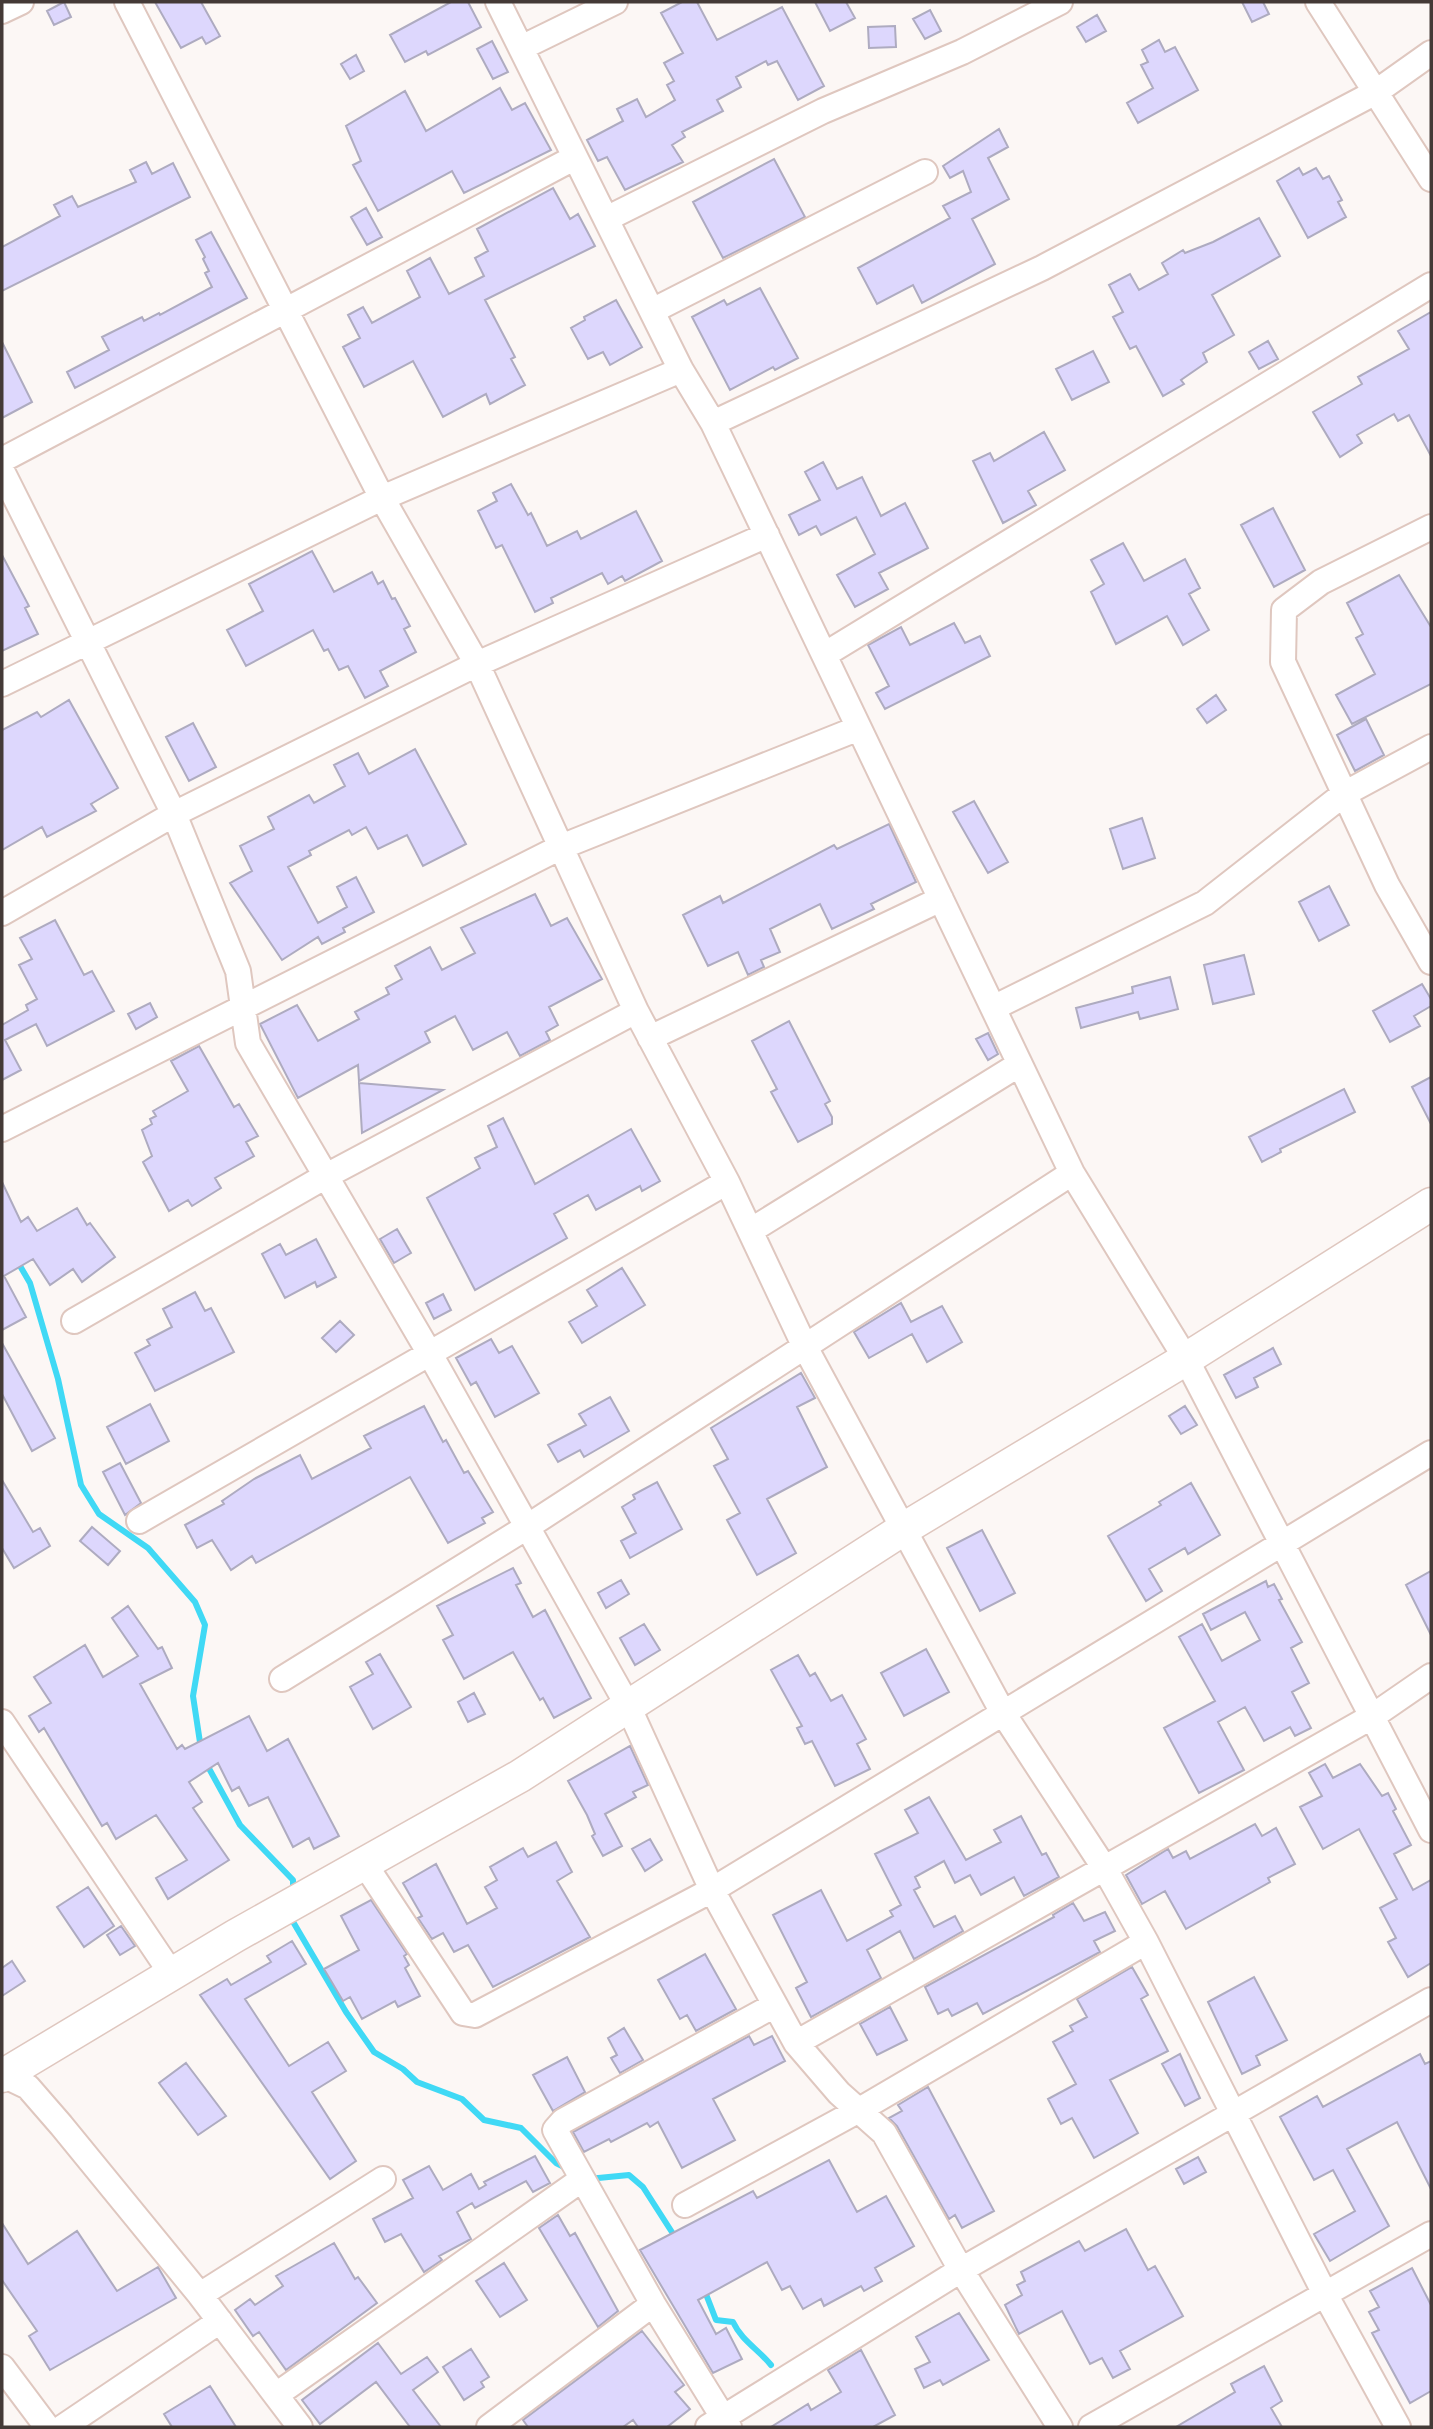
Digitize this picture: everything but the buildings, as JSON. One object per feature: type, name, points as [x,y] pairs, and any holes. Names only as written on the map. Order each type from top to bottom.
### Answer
[{"type":"main road","points":[[3,2073],[171,1973],[520,1776],[905,1528],[1186,1359],[1431,1204]]},
{"type":"street","points":[[2,11],[21,2]]},
{"type":"street","points":[[127,2],[382,498],[477,664],[636,1012],[727,1182],[804,1345],[1003,1713],[1105,1869],[1146,1942],[1325,2294],[1398,2427]]},
{"type":"street","points":[[498,2],[523,47],[574,158],[681,370],[713,423],[1072,1173],[1186,1359],[1284,1542],[1431,1830]]},
{"type":"street","points":[[523,47],[615,2]]},
{"type":"street","points":[[606,219],[823,111],[962,52],[1060,2]]},
{"type":"street","points":[[1318,2],[1431,178]]},
{"type":"street","points":[[713,423],[1042,268],[1376,92],[1431,53]]},
{"type":"street","points":[[2,460],[286,313],[574,158]]},
{"type":"street","points":[[652,312],[926,172]]},
{"type":"street","points":[[824,655],[1431,285]]},
{"type":"street","points":[[2,684],[382,498],[681,370]]},
{"type":"street","points":[[2,471],[174,814],[239,971],[248,1043],[430,1354],[628,1706],[712,1890],[796,2043],[839,2093],[884,2133],[961,2270],[1060,2427]]},
{"type":"street","points":[[1431,527],[1321,582],[1284,610],[1283,662],[1387,885],[1431,962]]},
{"type":"street","points":[[2,912],[174,814],[477,664],[767,535]]},
{"type":"street","points":[[2,1129],[561,847],[859,728]]},
{"type":"street","points":[[993,1008],[1205,903],[1344,794],[1431,747]]},
{"type":"street","points":[[650,1038],[941,899]]},
{"type":"street","points":[[74,1321],[326,1176],[636,1012]]},
{"type":"street","points":[[750,1231],[1020,1064]]},
{"type":"street","points":[[282,1679],[527,1527],[1072,1173]]},
{"type":"street","points":[[139,1521],[727,1182]]},
{"type":"street","points":[[364,1863],[463,2013],[469,2016],[712,1890],[1431,1453]]},
{"type":"street","points":[[796,2043],[1373,1716],[1431,1676]]},
{"type":"street","points":[[2,1722],[171,1973]]},
{"type":"street","points":[[685,2205],[860,2109],[1146,1942]]},
{"type":"street","points":[[775,2005],[556,2126],[558,2139],[720,2424],[961,2270],[1431,2000]]},
{"type":"street","points":[[3,2073],[28,2087],[200,2295],[300,2427]]},
{"type":"street","points":[[200,2295],[383,2179]]},
{"type":"street","points":[[276,2395],[581,2180]]},
{"type":"street","points":[[1091,2427],[1431,2234]]},
{"type":"street","points":[[489,2427],[653,2304]]},
{"type":"street","points":[[63,2427],[220,2320]]},
{"type":"street","points":[[2,2367],[47,2427]]},
{"type":"waterway","points":[[16,1259],[30,1283],[58,1379],[81,1485],[99,1514],[148,1548],[195,1602],[205,1625],[193,1696],[201,1749]]},
{"type":"waterway","points":[[206,1763],[240,1825],[293,1880],[293,1893]]},
{"type":"waterway","points":[[292,1914],[292,1920],[346,2012],[374,2052],[403,2069],[417,2082],[462,2099],[484,2120],[521,2128],[556,2163],[566,2168]]},
{"type":"waterway","points":[[588,2179],[629,2175],[643,2187],[677,2240]]},
{"type":"waterway","points":[[704,2289],[716,2320],[733,2322],[771,2365]]}]
